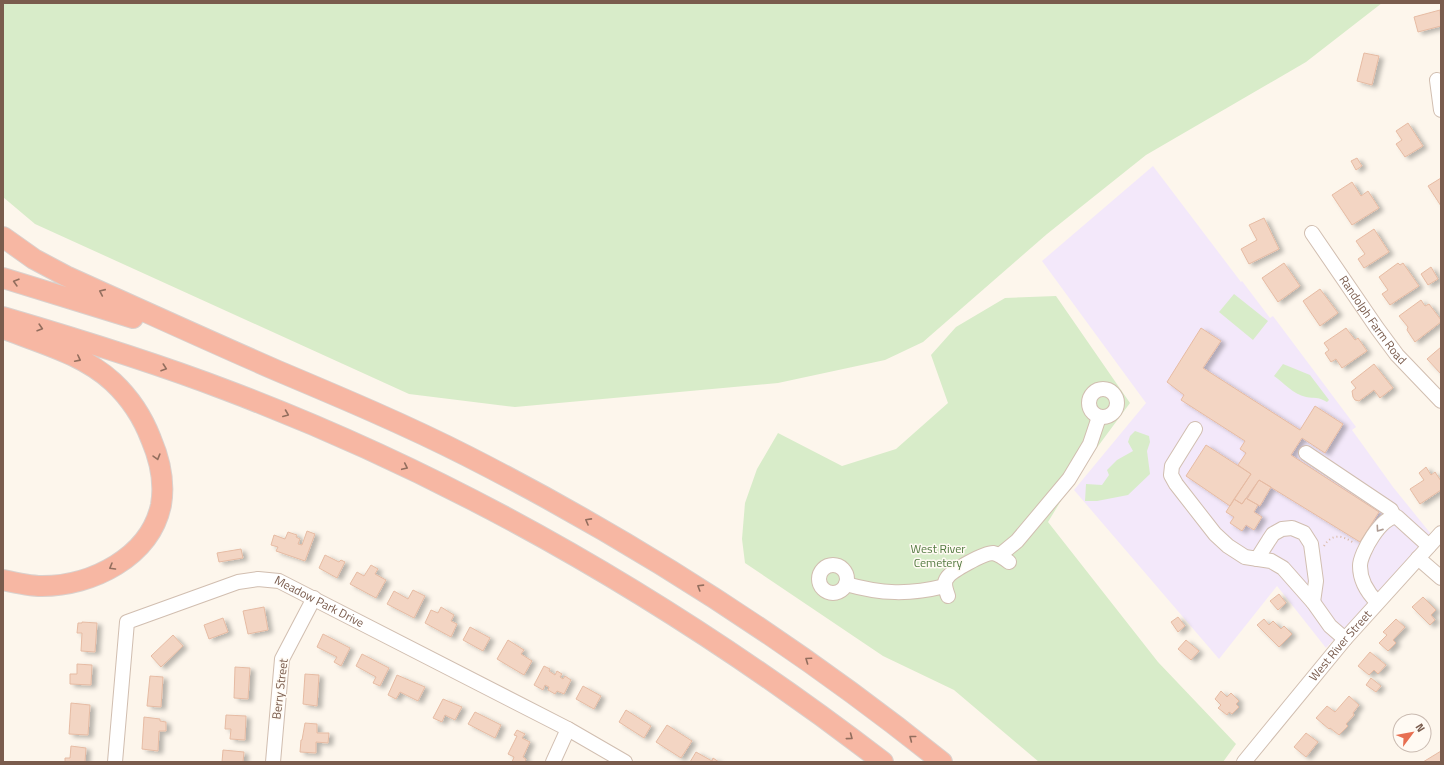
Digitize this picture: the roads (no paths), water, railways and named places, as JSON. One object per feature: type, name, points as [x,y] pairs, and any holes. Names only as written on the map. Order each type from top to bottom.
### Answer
[{"type":"highway","points":[[3,237],[34,259],[61,274],[429,437],[539,493],[611,533],[694,583],[785,644],[876,710],[942,762]]},
{"type":"highway","points":[[3,278],[161,328],[278,371]]},
{"type":"highway","points":[[3,317],[109,349],[228,391],[346,439],[466,497],[570,553],[679,619],[784,689],[883,762]]},
{"type":"highway","points":[[3,329],[80,360],[103,374],[121,391],[136,410],[153,444],[160,469],[162,492],[159,510],[152,528],[136,549],[116,565],[94,576],[68,583],[42,586],[3,580]]},
{"type":"street","points":[[1437,80],[1441,110]]},
{"type":"street","name":"Randolph Farm Road","points":[[1312,233],[1393,350],[1441,401]]},
{"type":"street","points":[[846,584],[878,591],[896,593],[946,591],[946,579],[952,573],[983,556],[992,553],[1004,559],[1016,541],[1069,479],[1090,444],[1099,417]]},
{"type":"street","points":[[1195,429],[1172,466],[1170,471],[1172,479],[1215,534],[1228,546],[1245,557],[1271,561],[1283,568],[1313,602],[1330,626],[1345,639]]},
{"type":"street","points":[[1306,453],[1391,510],[1394,516],[1400,518],[1429,546]]},
{"type":"street","points":[[1378,602],[1370,594],[1365,585],[1361,574],[1360,562],[1363,553],[1380,526],[1394,516]]},
{"type":"street","points":[[1257,559],[1269,540],[1274,534],[1282,529],[1292,528],[1304,533],[1311,544],[1316,581],[1313,602]]},
{"type":"street","name":"West River Street","points":[[1244,762],[1345,639],[1441,533]]},
{"type":"street","points":[[1418,558],[1441,578]]},
{"type":"street","name":"Meadow Park Drive","points":[[115,762],[127,622],[238,582],[258,578],[279,581],[314,598],[568,729],[625,762]]},
{"type":"street","name":"Berry Street","points":[[273,762],[282,659],[314,598]]},
{"type":"street","points":[[553,762],[568,729]]},
{"type":"park label","name":"West River Cemetery","points":[[938,556]]}]
